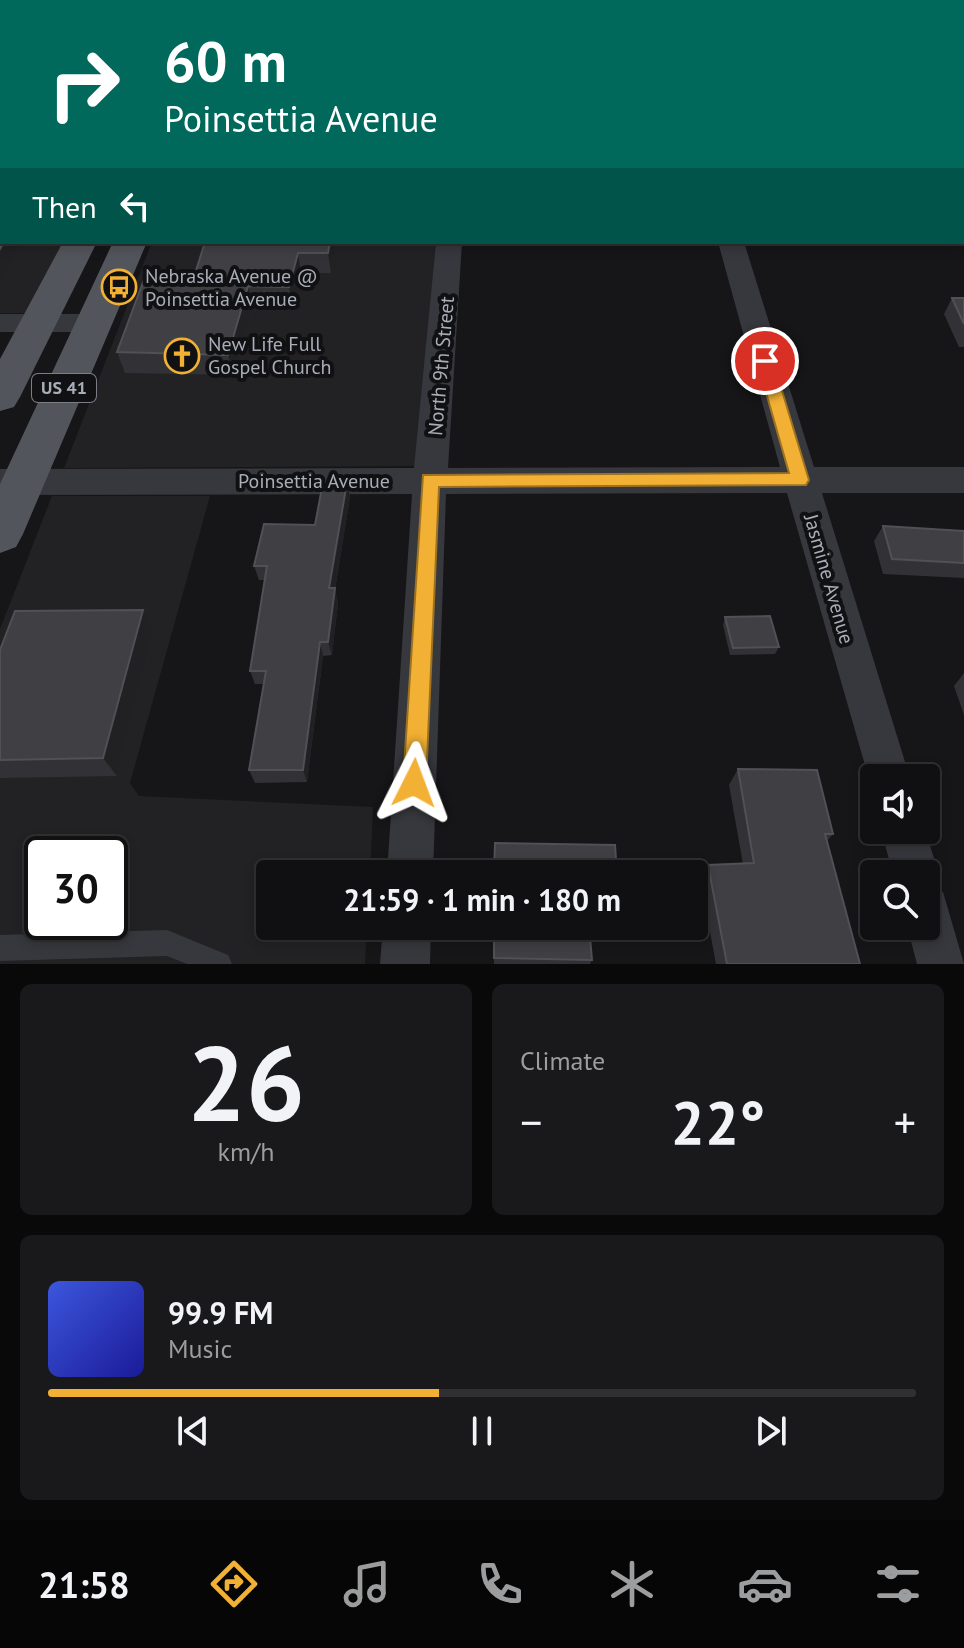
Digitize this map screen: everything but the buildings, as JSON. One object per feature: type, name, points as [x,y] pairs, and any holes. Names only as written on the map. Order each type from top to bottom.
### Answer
[{"type":"main road","name":"US 41","points":[[0,397],[79,244]]},
{"type":"main road","name":"US 41","points":[[0,534],[11,482],[129,244]]},
{"type":"street","name":"North 9th Street","points":[[411,860],[430,480],[449,244]]},
{"type":"street","name":"Jasmine Avenue","points":[[732,244],[884,764]]},
{"type":"street","points":[[0,323],[92,323]]},
{"type":"street","name":"Poinsettia Avenue","points":[[11,482],[964,480]]},
{"type":"street","points":[[405,964],[406,940]]},
{"type":"street","points":[[935,940],[942,964]]},
{"type":"lane","points":[[0,948],[167,943],[219,964]]},
{"type":"shaded area","points":[[0,244],[64,244],[29,313],[0,313]]},
{"type":"shaded area","points":[[151,244],[436,244],[415,466],[64,468]]},
{"type":"shaded area","points":[[52,496],[210,496],[130,783],[139,796],[373,807],[371,860],[256,860],[256,940],[366,940],[365,964],[0,964],[0,629]]},
{"type":"place","name":"Nebraska Avenue @ Poinsettia Avenue","points":[[119,287]]},
{"type":"place","name":"New Life Full Gospel Church","points":[[182,356]]},
{"type":"route","points":[[414,783],[430,480],[800,480],[765,361]]}]
